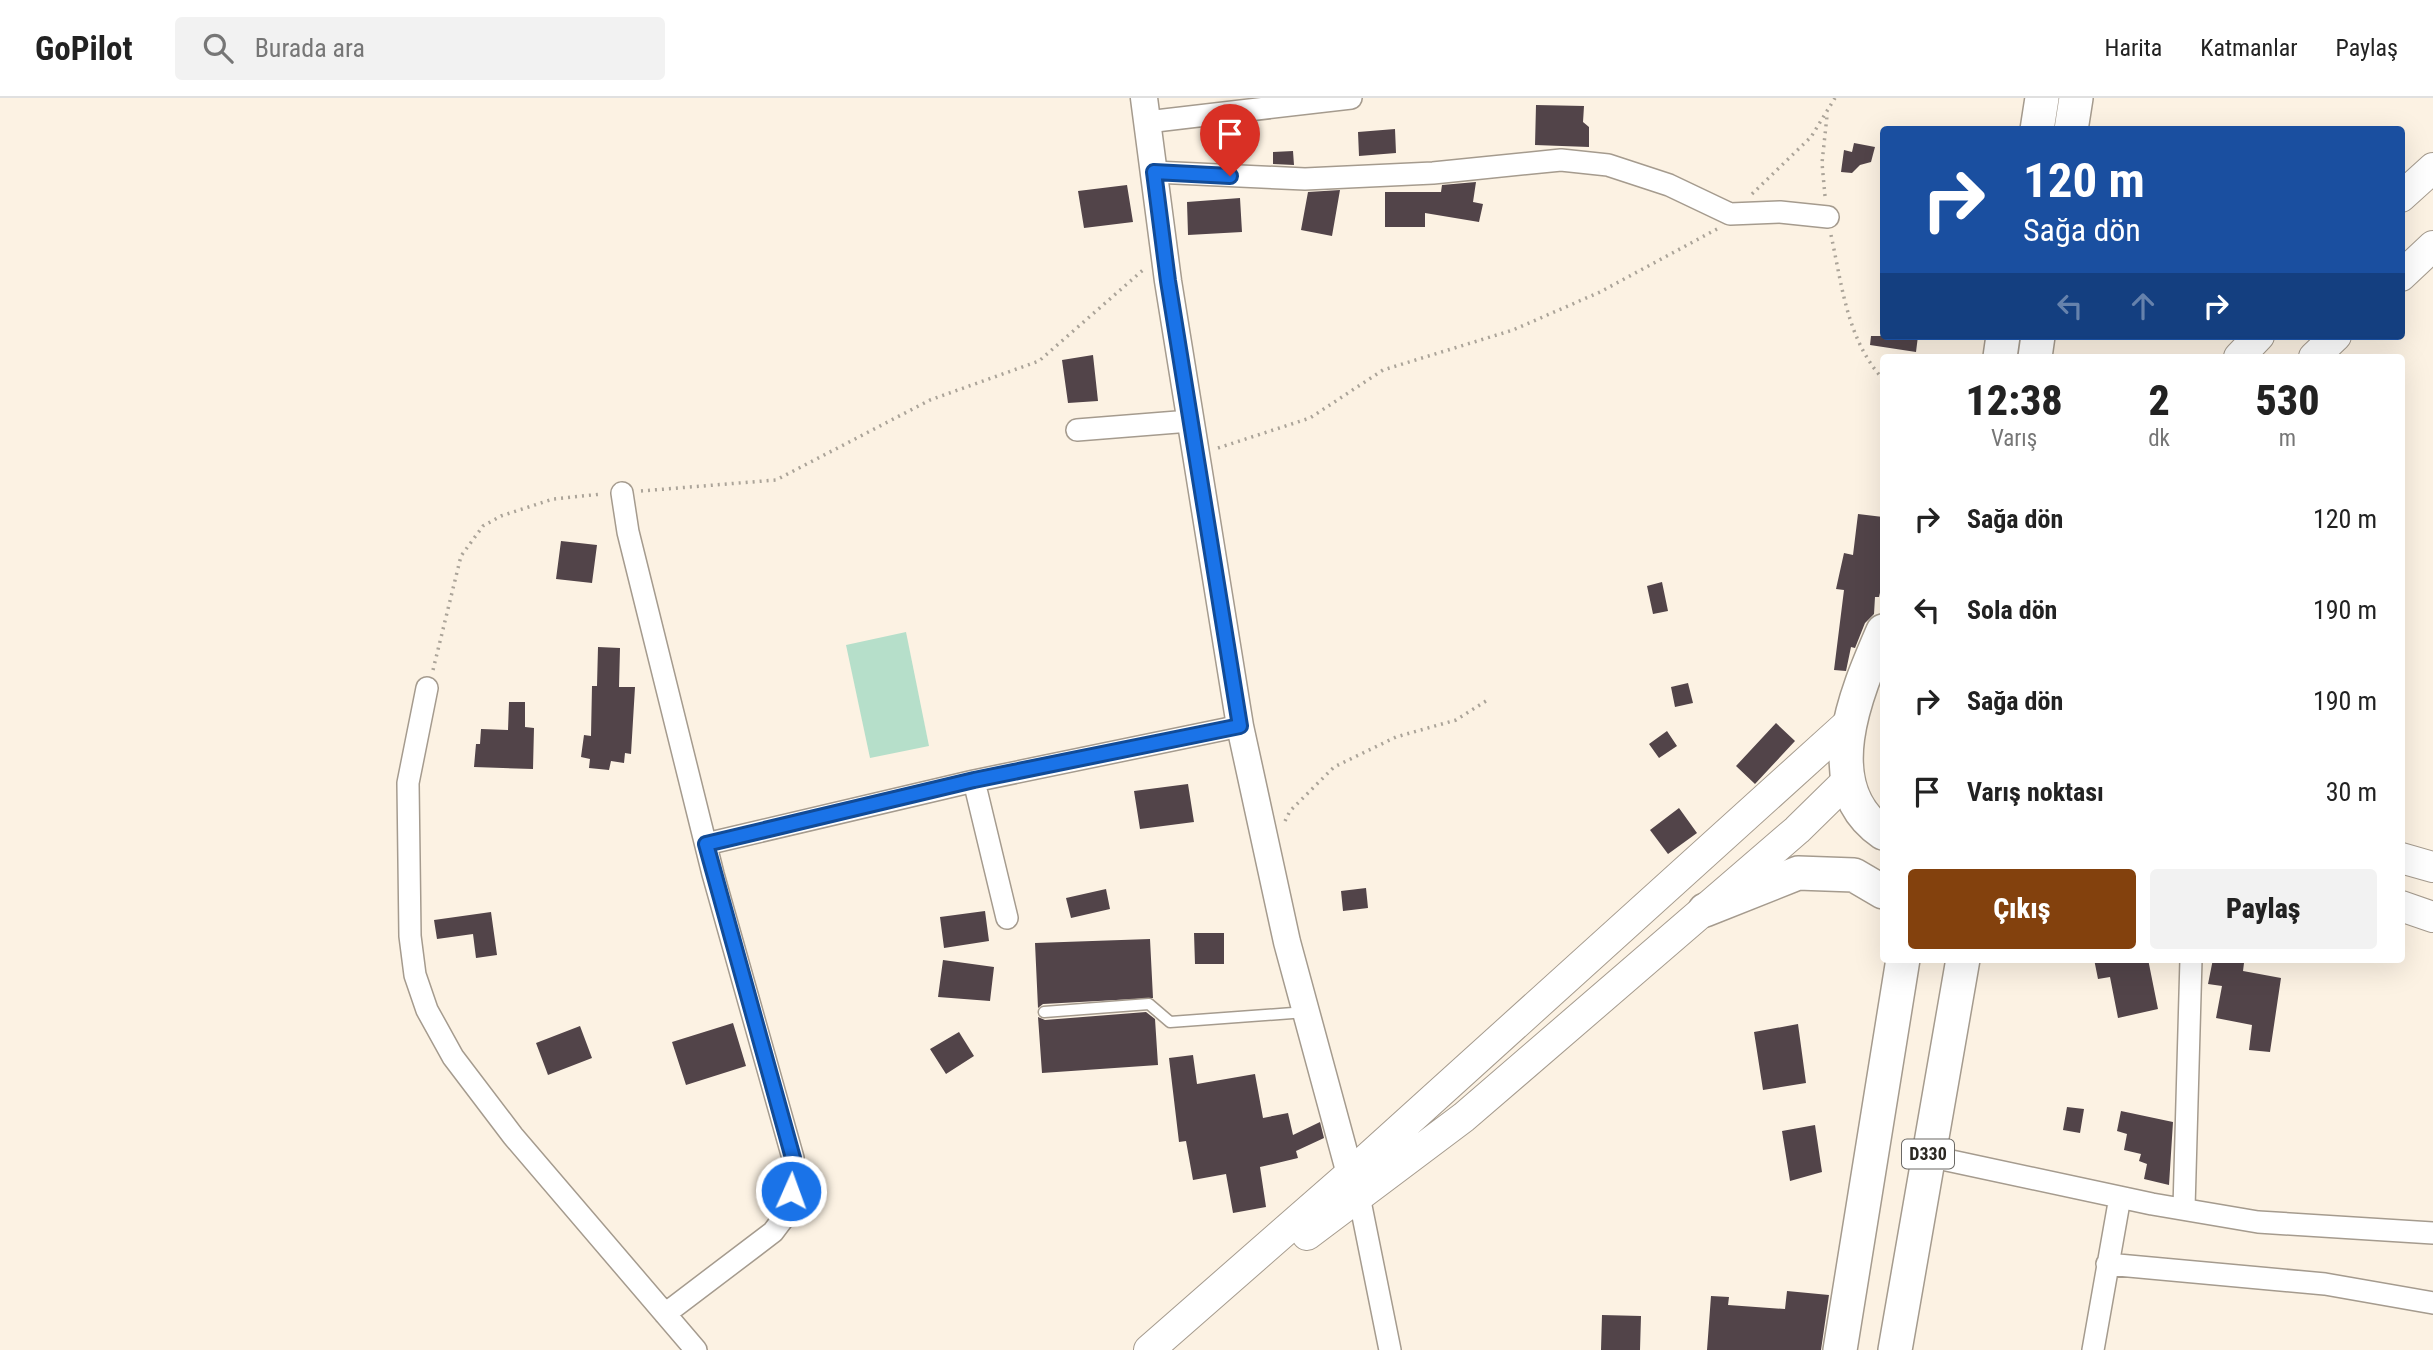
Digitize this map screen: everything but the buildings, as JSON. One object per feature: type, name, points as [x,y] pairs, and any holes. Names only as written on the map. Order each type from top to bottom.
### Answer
[{"type":"main road","points":[[2038,126],[2042,98]]},
{"type":"main road","points":[[2072,126],[2076,98]]},
{"type":"main road","points":[[2405,193],[2433,168]]},
{"type":"main road","points":[[2405,272],[2433,246]]},
{"type":"main road","points":[[2242,354],[2255,340]]},
{"type":"main road","points":[[2317,354],[2332,340]]},
{"type":"main road","points":[[1880,638],[1863,676],[1850,722],[1845,763],[1854,799],[1866,821],[1880,831]]},
{"type":"main road","points":[[1151,1350],[1354,1185],[1850,722]]},
{"type":"main road","points":[[1354,1185],[1464,1117],[1797,830],[1849,779]]},
{"type":"main road","points":[[2405,859],[2433,867]]},
{"type":"main road","points":[[1705,910],[1798,873],[1854,875],[1880,890]]},
{"type":"main road","points":[[2405,907],[2433,917]]},
{"type":"main road","name":"D330","points":[[1840,1350],[1902,963]]},
{"type":"main road","name":"D330","points":[[1895,1350],[1963,963]]},
{"type":"street","points":[[1351,98],[1327,99],[1237,114],[1146,110],[1164,251],[1240,726],[1307,1012],[1354,1185],[1390,1350]]},
{"type":"street","points":[[1154,172],[1305,179],[1433,173],[1561,160],[1620,169],[1669,185],[1730,214],[1780,212],[1828,217]]},
{"type":"street","points":[[1077,430],[1191,421]]},
{"type":"street","points":[[622,493],[628,532],[706,844],[793,1158],[788,1212],[773,1232],[665,1314]]},
{"type":"street","points":[[427,688],[408,783],[410,936],[415,975],[427,1010],[453,1057],[513,1136],[696,1350]]},
{"type":"street","points":[[706,844],[974,780],[1240,726]]},
{"type":"street","points":[[974,780],[1007,918]]},
{"type":"street","points":[[2184,1208],[2191,963]]},
{"type":"street","points":[[1928,1156],[2120,1197],[2258,1222],[2433,1233]]},
{"type":"street","points":[[2093,1350],[2120,1197]]},
{"type":"street","points":[[2107,1264],[2325,1284],[2433,1303]]},
{"type":"lane","points":[[1044,1012],[1149,1004],[1170,1021],[1307,1012]]},
{"type":"path","points":[[1196,455],[1310,418],[1383,370],[1513,330],[1600,292],[1717,229],[1780,169],[1827,114],[1835,98]]},
{"type":"path","points":[[1827,114],[1822,163],[1828,217],[1848,317],[1869,364],[1880,376]]},
{"type":"path","points":[[427,688],[442,642],[461,556],[483,526],[501,516],[553,499],[776,480],[930,400],[1039,360],[1164,251]]},
{"type":"path","points":[[1268,854],[1290,811],[1334,767],[1396,737],[1456,720],[1486,701]]},
{"type":"green space","points":[[906,632],[929,746],[870,758],[846,645]]},
{"type":"route","points":[[791,1191],[793,1158],[706,844],[974,780],[1240,726],[1168,281],[1154,172],[1230,176]]}]
